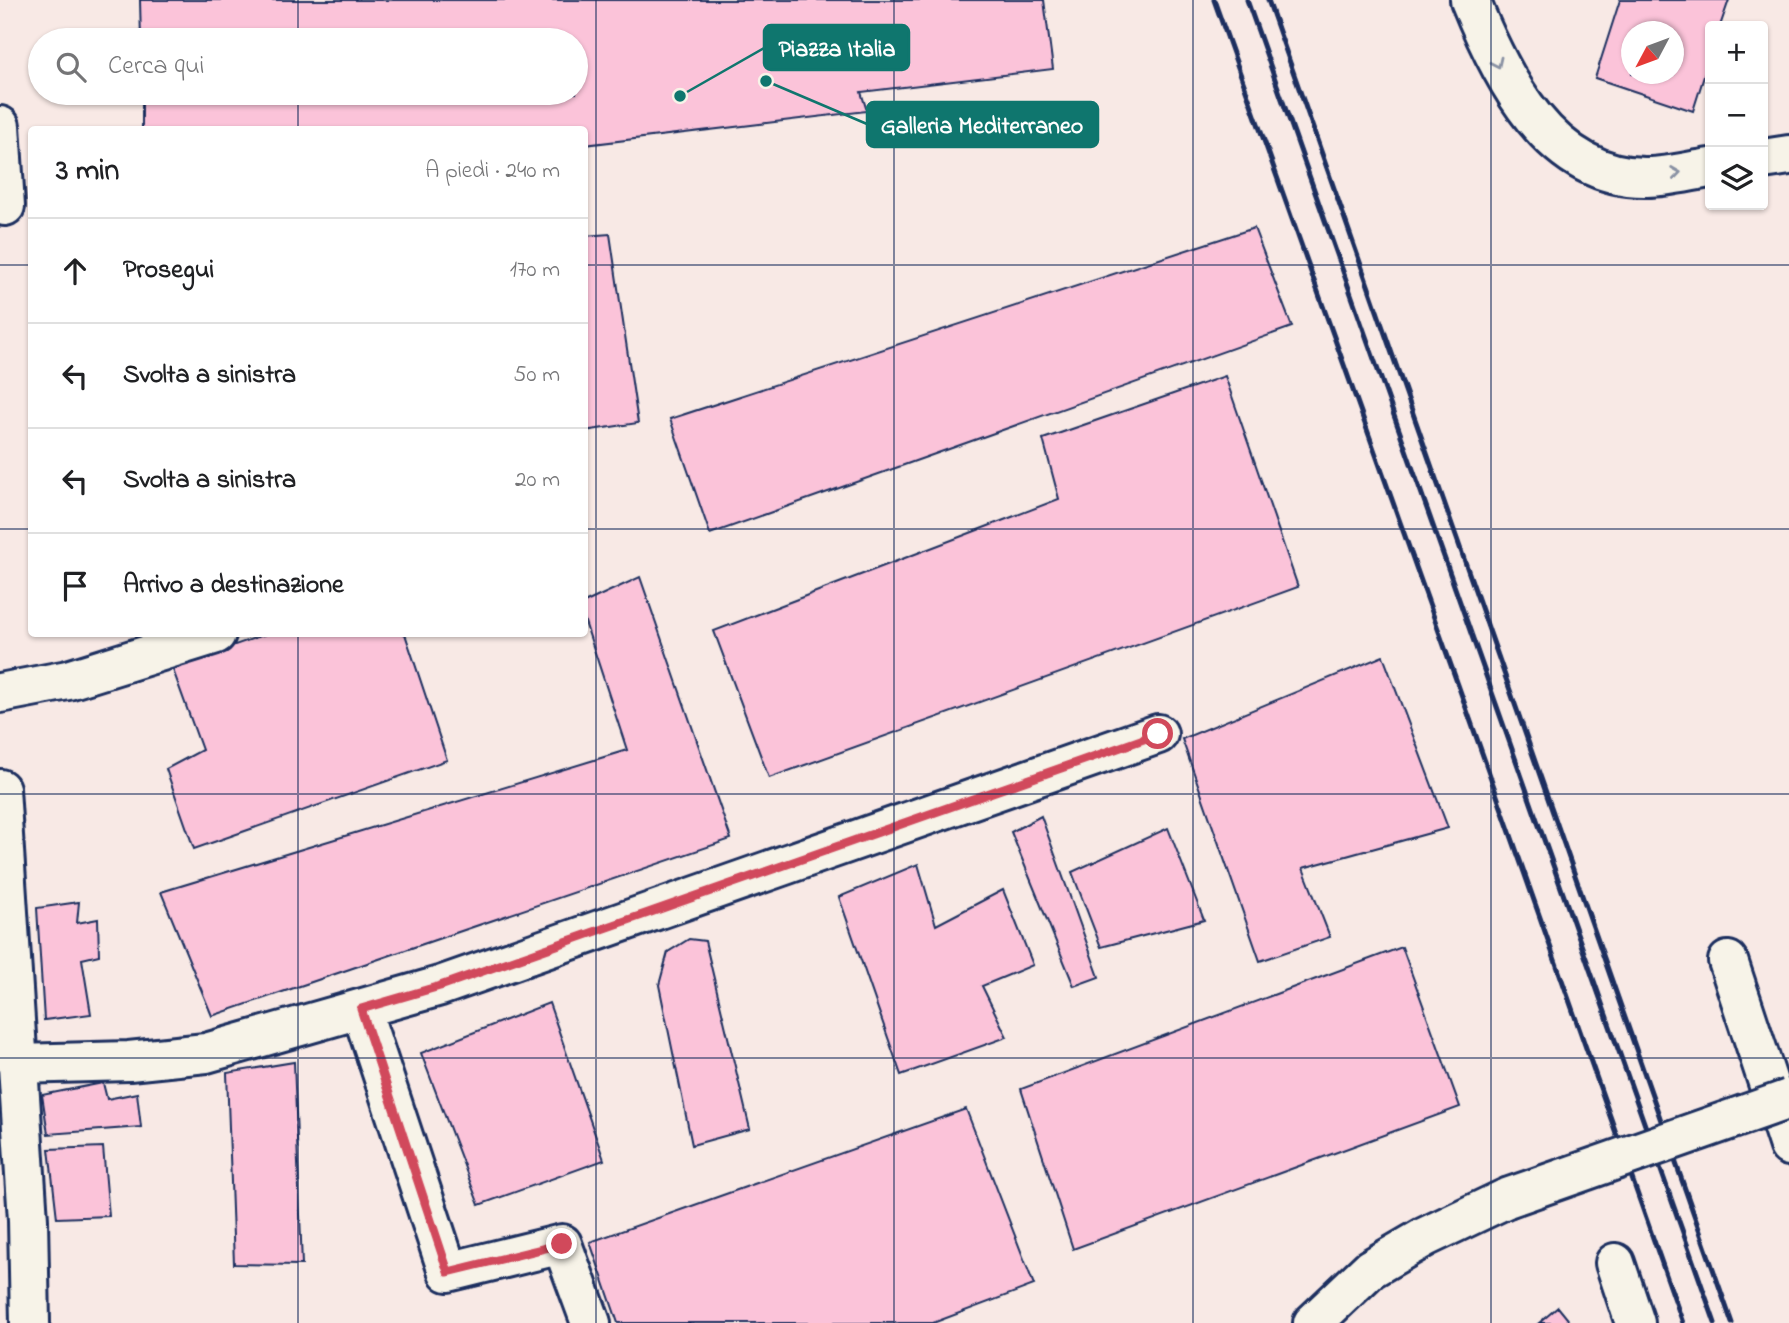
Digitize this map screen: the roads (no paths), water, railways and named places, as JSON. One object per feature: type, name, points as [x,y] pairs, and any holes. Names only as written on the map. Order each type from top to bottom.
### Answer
[{"type":"street","points":[[1470,0],[1504,77],[1528,113],[1565,148],[1605,170],[1646,177],[1705,169]]},
{"type":"street","points":[[0,126],[5,206]]},
{"type":"street","points":[[1768,158],[1789,155]]},
{"type":"street","points":[[0,693],[68,680],[206,637]]},
{"type":"street","points":[[18,1064],[129,1061],[206,1053],[361,1009],[440,986],[1158,734]]},
{"type":"street","points":[[0,789],[18,1064],[11,1114],[28,1220],[30,1323]]},
{"type":"street","points":[[1728,961],[1789,1146]]},
{"type":"street","points":[[361,1009],[448,1272],[562,1244],[591,1323]]},
{"type":"street","points":[[1313,1323],[1370,1269],[1425,1237],[1507,1198],[1789,1099]]},
{"type":"street","points":[[1615,1263],[1635,1323]]},
{"type":"railway","points":[[1214,0],[1683,1323]]},
{"type":"railway","points":[[1247,0],[1715,1323]]},
{"type":"railway","points":[[1268,0],[1732,1323]]},
{"type":"place","name":"Galleria Mediterraneo","points":[[766,81]]},
{"type":"place","name":"Piazza Italia","points":[[680,96]]}]
